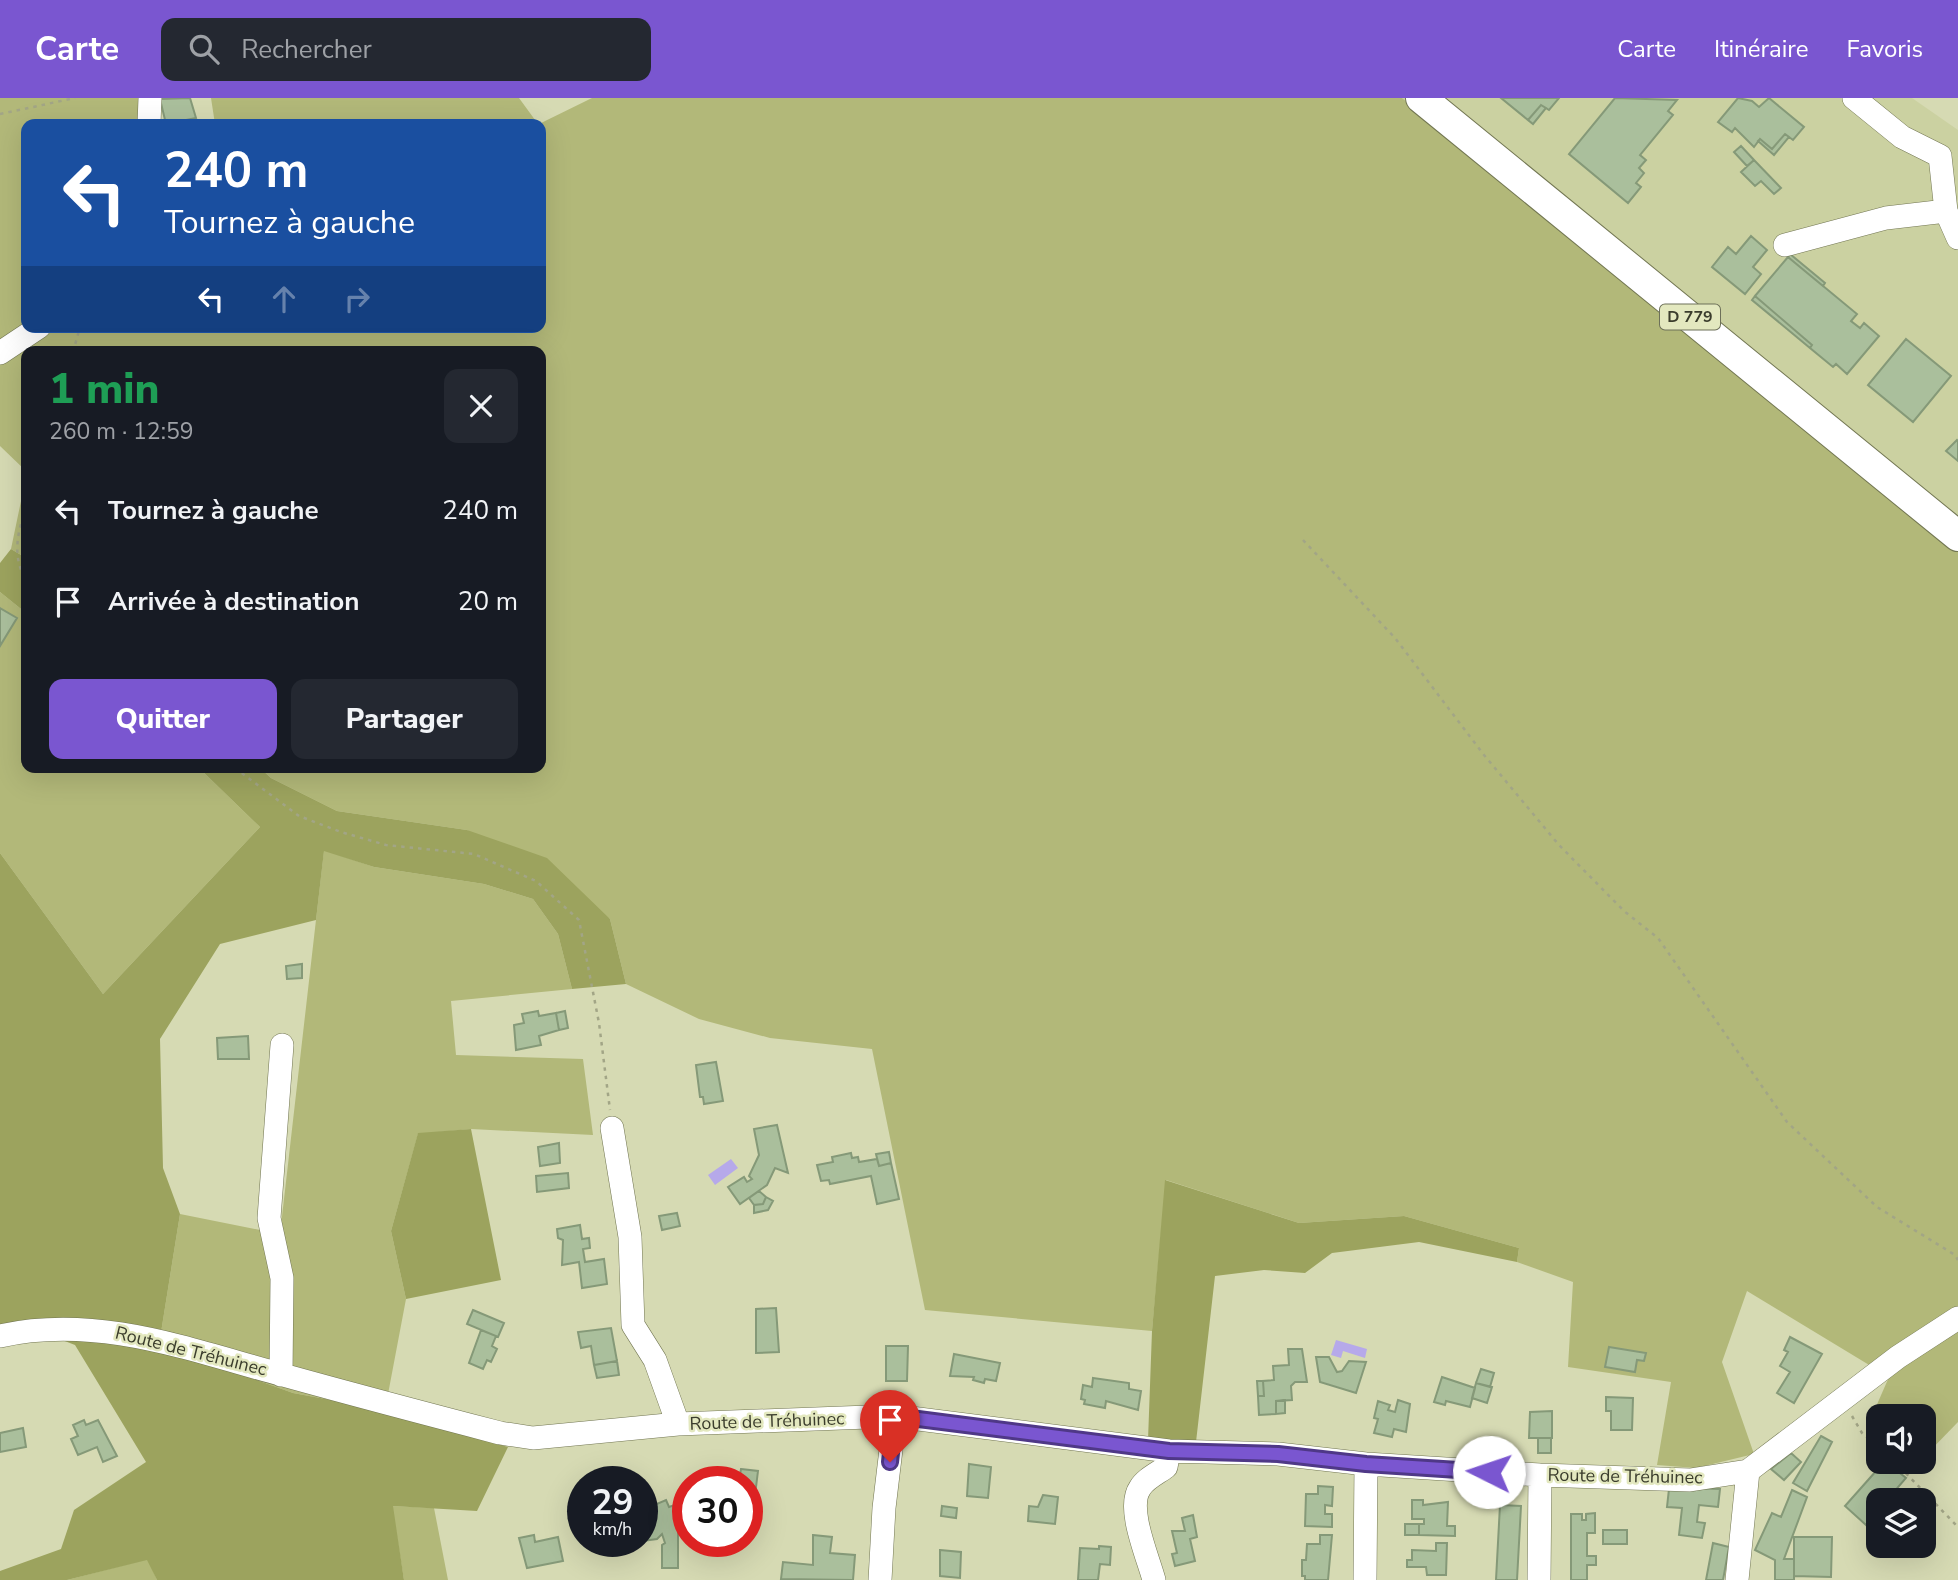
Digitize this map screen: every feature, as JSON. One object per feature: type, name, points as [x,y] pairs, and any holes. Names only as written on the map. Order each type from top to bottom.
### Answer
[{"type":"main road","name":"D 779","points":[[1421,98],[1958,536]]},
{"type":"street","points":[[149,119],[150,98]]},
{"type":"street","points":[[1854,98],[1902,137],[1949,155],[1946,211],[1958,238]]},
{"type":"street","points":[[1785,245],[1886,218],[1946,211]]},
{"type":"street","points":[[0,353],[31,333]]},
{"type":"street","points":[[281,1374],[282,1278],[269,1218],[282,1045]]},
{"type":"street","points":[[612,1128],[631,1237],[633,1325],[655,1360],[678,1424]]},
{"type":"street","name":"Route de Tréhuinec","points":[[0,1336],[28,1329],[102,1329],[170,1343],[500,1433],[533,1438],[678,1424],[895,1416],[1169,1451],[1278,1454],[1366,1464],[1540,1475],[1690,1480],[1748,1471],[1898,1357],[1958,1318]]},
{"type":"street","points":[[880,1580],[884,1508],[895,1416]]},
{"type":"street","points":[[1154,1580],[1135,1513],[1135,1497],[1141,1485],[1166,1467],[1169,1451]]},
{"type":"street","points":[[1365,1580],[1366,1464]]},
{"type":"street","points":[[1737,1580],[1748,1471]]},
{"type":"street","points":[[1539,1580],[1540,1475]]},
{"type":"path","points":[[0,114],[75,98]]},
{"type":"path","points":[[21,524],[17,564],[21,571]]},
{"type":"path","points":[[1303,540],[1395,638],[1484,755],[1559,845],[1624,911],[1658,938],[1787,1122],[1877,1207],[1955,1255],[1958,1260]]},
{"type":"path","points":[[242,773],[299,816],[341,832],[386,845],[428,847],[474,854],[486,859],[536,881],[579,920],[599,1023],[612,1128]]},
{"type":"path","points":[[1843,1401],[1866,1436]]},
{"type":"path","points":[[1907,1474],[1958,1527]]},
{"type":"shaded area","points":[[0,98],[141,98],[141,119],[21,119],[21,333],[546,333],[546,121],[592,98],[1402,98],[1958,551],[1958,1422],[1936,1445],[1936,1404],[1877,1404],[1889,1377],[1747,1291],[1722,1362],[1754,1454],[1696,1468],[1657,1465],[1671,1382],[1568,1367],[1573,1282],[1517,1262],[1519,1248],[1404,1216],[1299,1223],[1166,1180],[1152,1331],[925,1310],[872,1049],[770,1038],[699,1019],[626,984],[610,919],[467,830],[337,811],[266,773],[546,773],[546,346],[21,346],[21,466],[0,446]]},
{"type":"shaded area","points":[[211,98],[519,98],[534,119],[214,119]]},
{"type":"shaded area","points":[[1402,98],[1912,98],[1958,130],[1958,551]]},
{"type":"shaded area","points":[[21,501],[21,555],[11,549]]},
{"type":"shaded area","points":[[11,549],[21,555],[21,609],[0,592],[0,563]]},
{"type":"shaded area","points":[[0,592],[21,609],[21,773],[204,773],[260,827],[103,994],[0,853]]},
{"type":"shaded area","points":[[204,773],[266,773],[337,811],[467,830],[547,858],[610,919],[626,984],[572,989],[558,934],[533,899],[484,884],[374,867],[324,851],[316,920],[220,944],[160,1039],[163,1168],[180,1214],[159,1345],[293,1393],[385,1410],[508,1447],[477,1511],[393,1506],[404,1580],[157,1580],[147,1560],[67,1580],[0,1580],[0,1571],[61,1549],[74,1510],[146,1462],[75,1345],[21,1324],[0,1326],[0,853],[103,994],[260,827]]},
{"type":"shaded area","points":[[324,850],[374,867],[484,884],[533,899],[558,934],[572,989],[451,1001],[456,1055],[583,1059],[593,1135],[471,1129],[418,1134],[391,1231],[406,1299],[385,1410],[293,1393],[159,1345],[180,1214],[280,1234]]},
{"type":"shaded area","points":[[471,1129],[501,1280],[406,1299],[391,1231],[418,1133]]},
{"type":"shaded area","points":[[731,1159],[738,1168],[715,1185],[708,1175]]},
{"type":"shaded area","points":[[1165,1180],[1299,1223],[1404,1216],[1519,1248],[1517,1262],[1419,1242],[1332,1253],[1305,1273],[1264,1270],[1215,1276],[1196,1442],[1148,1440],[1152,1331]]},
{"type":"shaded area","points":[[1336,1340],[1367,1349],[1365,1358],[1343,1351],[1341,1358],[1331,1355]]},
{"type":"shaded area","points":[[392,1506],[434,1508],[448,1580],[404,1580]]},
{"type":"shaded area","points":[[148,1559],[157,1580],[67,1580]]},
{"type":"building","points":[[190,98],[196,118],[165,119],[160,99]]},
{"type":"building","points":[[1501,98],[1559,98],[1549,110],[1541,105],[1528,120]]},
{"type":"building","points":[[1615,98],[1677,100],[1668,111],[1673,115],[1640,155],[1646,160],[1639,168],[1644,173],[1636,183],[1641,187],[1628,203],[1569,154]]},
{"type":"building","points":[[1738,98],[1752,101],[1759,107],[1769,98],[1804,127],[1793,140],[1785,134],[1772,149],[1760,139],[1754,147],[1735,128],[1732,132],[1718,122]]},
{"type":"building","points":[[1541,105],[1546,108],[1533,124],[1528,120]]},
{"type":"building","points":[[1785,134],[1789,137],[1774,155],[1758,141],[1760,139],[1772,149]]},
{"type":"building","points":[[1741,146],[1754,160],[1747,166],[1734,152]]},
{"type":"building","points":[[1754,160],[1781,188],[1774,194],[1761,181],[1755,186],[1741,172]]},
{"type":"building","points":[[1751,236],[1767,250],[1753,267],[1761,274],[1745,294],[1712,267],[1728,247],[1736,254]]},
{"type":"building","points":[[1790,254],[1825,283],[1823,286],[1788,257]]},
{"type":"building","points":[[1788,257],[1857,314],[1851,321],[1860,328],[1864,323],[1879,336],[1847,374],[1836,364],[1833,367],[1810,348],[1812,345],[1755,296]]},
{"type":"building","points":[[1755,296],[1812,345],[1810,348],[1752,300]]},
{"type":"building","points":[[1906,339],[1951,376],[1913,422],[1868,385]]},
{"type":"building","points":[[1958,441],[1958,461],[1946,451]]},
{"type":"building","points":[[0,608],[17,618],[0,646]]},
{"type":"building","points":[[302,964],[302,978],[287,979],[286,966]]},
{"type":"building","points":[[538,1011],[539,1016],[556,1013],[559,1030],[539,1036],[541,1045],[516,1050],[514,1025],[524,1023],[522,1014]]},
{"type":"building","points":[[565,1011],[568,1028],[559,1030],[556,1013]]},
{"type":"building","points":[[248,1036],[249,1059],[218,1059],[217,1038]]},
{"type":"building","points":[[716,1062],[723,1101],[704,1104],[703,1097],[700,1097],[696,1065]]},
{"type":"building","points":[[777,1125],[788,1173],[775,1168],[767,1185],[740,1204],[728,1187],[744,1177],[747,1182],[752,1179],[749,1176],[759,1155],[754,1129]]},
{"type":"building","points":[[559,1143],[560,1163],[540,1166],[538,1147]]},
{"type":"building","points":[[889,1152],[891,1163],[879,1166],[876,1154]]},
{"type":"building","points":[[851,1153],[852,1158],[858,1157],[859,1162],[877,1159],[879,1166],[891,1163],[899,1199],[877,1204],[871,1176],[830,1184],[829,1180],[821,1181],[817,1165],[833,1162],[832,1157]]},
{"type":"building","points":[[568,1173],[569,1188],[537,1192],[536,1176]]},
{"type":"building","points":[[759,1191],[766,1197],[763,1204],[754,1205],[749,1198]]},
{"type":"building","points":[[766,1197],[773,1201],[768,1210],[754,1213],[754,1205],[763,1204]]},
{"type":"building","points":[[677,1213],[680,1226],[662,1230],[659,1216]]},
{"type":"building","points":[[580,1225],[582,1239],[589,1238],[590,1248],[583,1249],[585,1262],[604,1259],[607,1284],[582,1288],[579,1262],[562,1265],[563,1240],[558,1238],[557,1229]]},
{"type":"building","points":[[776,1308],[779,1352],[756,1353],[756,1309]]},
{"type":"building","points":[[473,1310],[504,1323],[498,1337],[467,1324]]},
{"type":"building","points":[[611,1328],[617,1361],[594,1365],[591,1346],[581,1348],[578,1332]]},
{"type":"building","points":[[481,1330],[496,1336],[492,1346],[497,1349],[491,1362],[487,1360],[483,1369],[469,1363]]},
{"type":"building","points":[[1790,1337],[1822,1354],[1794,1403],[1777,1393],[1790,1372],[1780,1366],[1788,1352],[1784,1350]]},
{"type":"building","points":[[886,1346],[908,1346],[907,1381],[886,1381]]},
{"type":"building","points":[[1609,1347],[1646,1353],[1644,1361],[1637,1360],[1635,1372],[1605,1367]]},
{"type":"building","points":[[1288,1349],[1302,1349],[1307,1382],[1295,1382],[1291,1386],[1292,1400],[1276,1401],[1276,1414],[1259,1415],[1258,1396],[1264,1396],[1263,1381],[1274,1380],[1273,1366],[1289,1365]]},
{"type":"building","points":[[954,1354],[1000,1363],[996,1381],[985,1379],[984,1383],[973,1380],[974,1377],[950,1376]]},
{"type":"building","points":[[1316,1357],[1329,1357],[1337,1372],[1342,1371],[1349,1361],[1366,1362],[1356,1393],[1320,1382]]},
{"type":"building","points":[[617,1361],[619,1375],[597,1378],[594,1365]]},
{"type":"building","points":[[1481,1369],[1494,1373],[1490,1387],[1476,1383]]},
{"type":"building","points":[[1442,1377],[1475,1388],[1470,1407],[1446,1401],[1445,1405],[1434,1402]]},
{"type":"building","points":[[1093,1378],[1129,1383],[1129,1389],[1141,1391],[1138,1410],[1106,1401],[1105,1408],[1084,1404],[1085,1400],[1081,1399],[1083,1385],[1092,1387]]},
{"type":"building","points":[[1257,1381],[1263,1381],[1264,1396],[1258,1396]]},
{"type":"building","points":[[1476,1383],[1492,1387],[1487,1403],[1472,1398]]},
{"type":"building","points":[[1606,1397],[1633,1398],[1632,1430],[1611,1430],[1611,1411],[1606,1411]]},
{"type":"building","points":[[1285,1400],[1285,1413],[1276,1414],[1276,1401]]},
{"type":"building","points":[[1398,1400],[1410,1404],[1406,1432],[1394,1429],[1392,1437],[1374,1433],[1378,1419],[1374,1418],[1378,1401],[1390,1405],[1388,1410],[1395,1412]]},
{"type":"building","points":[[1552,1411],[1552,1438],[1529,1438],[1530,1412]]},
{"type":"building","points":[[84,1420],[86,1425],[98,1420],[117,1456],[103,1462],[97,1447],[78,1455],[71,1439],[78,1436],[73,1425]]},
{"type":"building","points":[[23,1428],[26,1447],[0,1452],[0,1433]]},
{"type":"building","points":[[1821,1436],[1832,1442],[1807,1491],[1793,1483]]},
{"type":"building","points":[[1538,1438],[1551,1438],[1551,1453],[1538,1453]]},
{"type":"building","points":[[1791,1453],[1801,1462],[1784,1480],[1771,1469]]},
{"type":"building","points":[[969,1464],[991,1467],[988,1498],[967,1496]]},
{"type":"building","points":[[1873,1474],[1901,1474],[1906,1478],[1897,1488],[1866,1488],[1866,1525],[1845,1506]]},
{"type":"building","points":[[1318,1486],[1333,1487],[1332,1506],[1325,1505],[1325,1514],[1332,1514],[1332,1527],[1305,1526],[1306,1494],[1318,1494]]},
{"type":"building","points":[[1669,1489],[1720,1489],[1718,1507],[1699,1505],[1697,1522],[1705,1523],[1702,1538],[1679,1535],[1682,1508],[1667,1507]]},
{"type":"building","points":[[1792,1490],[1807,1497],[1784,1559],[1794,1559],[1794,1580],[1775,1580],[1775,1560],[1755,1550],[1772,1513],[1781,1517]]},
{"type":"building","points":[[1043,1495],[1058,1497],[1055,1524],[1028,1521],[1029,1506],[1038,1507]]},
{"type":"building","points":[[666,1500],[669,1507],[672,1506],[672,1557],[678,1557],[678,1568],[662,1568],[662,1545],[665,1543],[662,1534],[658,1538],[658,1503]]},
{"type":"building","points":[[1412,1500],[1423,1500],[1423,1505],[1448,1502],[1447,1526],[1455,1526],[1455,1536],[1419,1535],[1419,1524],[1424,1524],[1424,1519],[1412,1519]]},
{"type":"building","points":[[1500,1505],[1521,1506],[1517,1580],[1496,1580]]},
{"type":"building","points":[[942,1506],[957,1508],[956,1518],[941,1516]]},
{"type":"building","points":[[1595,1513],[1595,1533],[1587,1533],[1587,1556],[1596,1556],[1596,1565],[1587,1565],[1587,1580],[1571,1580],[1571,1514],[1582,1514],[1582,1520],[1586,1520],[1586,1514]]},
{"type":"building","points":[[1193,1515],[1197,1537],[1190,1539],[1195,1561],[1175,1566],[1172,1554],[1177,1553],[1172,1531],[1185,1531],[1182,1518]]},
{"type":"building","points":[[1405,1524],[1419,1524],[1419,1535],[1405,1535]]},
{"type":"building","points":[[1603,1530],[1627,1530],[1627,1544],[1603,1544]]},
{"type":"building","points":[[534,1535],[535,1542],[558,1537],[563,1561],[527,1568],[519,1538]]},
{"type":"building","points":[[813,1535],[832,1537],[830,1553],[855,1555],[853,1580],[781,1579],[783,1562],[813,1565]]},
{"type":"building","points":[[1320,1535],[1332,1535],[1328,1580],[1305,1580],[1305,1576],[1302,1576],[1302,1560],[1306,1560],[1307,1544],[1320,1544]]},
{"type":"building","points":[[1794,1537],[1832,1537],[1831,1577],[1794,1576]]},
{"type":"building","points":[[1436,1543],[1447,1543],[1446,1575],[1427,1575],[1426,1567],[1407,1567],[1407,1560],[1412,1560],[1412,1550],[1436,1551]]},
{"type":"building","points":[[1713,1543],[1729,1547],[1723,1580],[1706,1580]]},
{"type":"building","points":[[1099,1546],[1111,1547],[1110,1565],[1100,1564],[1098,1580],[1078,1580],[1080,1548],[1099,1549]]},
{"type":"building","points":[[940,1550],[961,1552],[960,1578],[940,1576]]},
{"type":"route","points":[[890,1462],[895,1416],[1169,1451],[1278,1454],[1366,1464],[1489,1472]]}]
